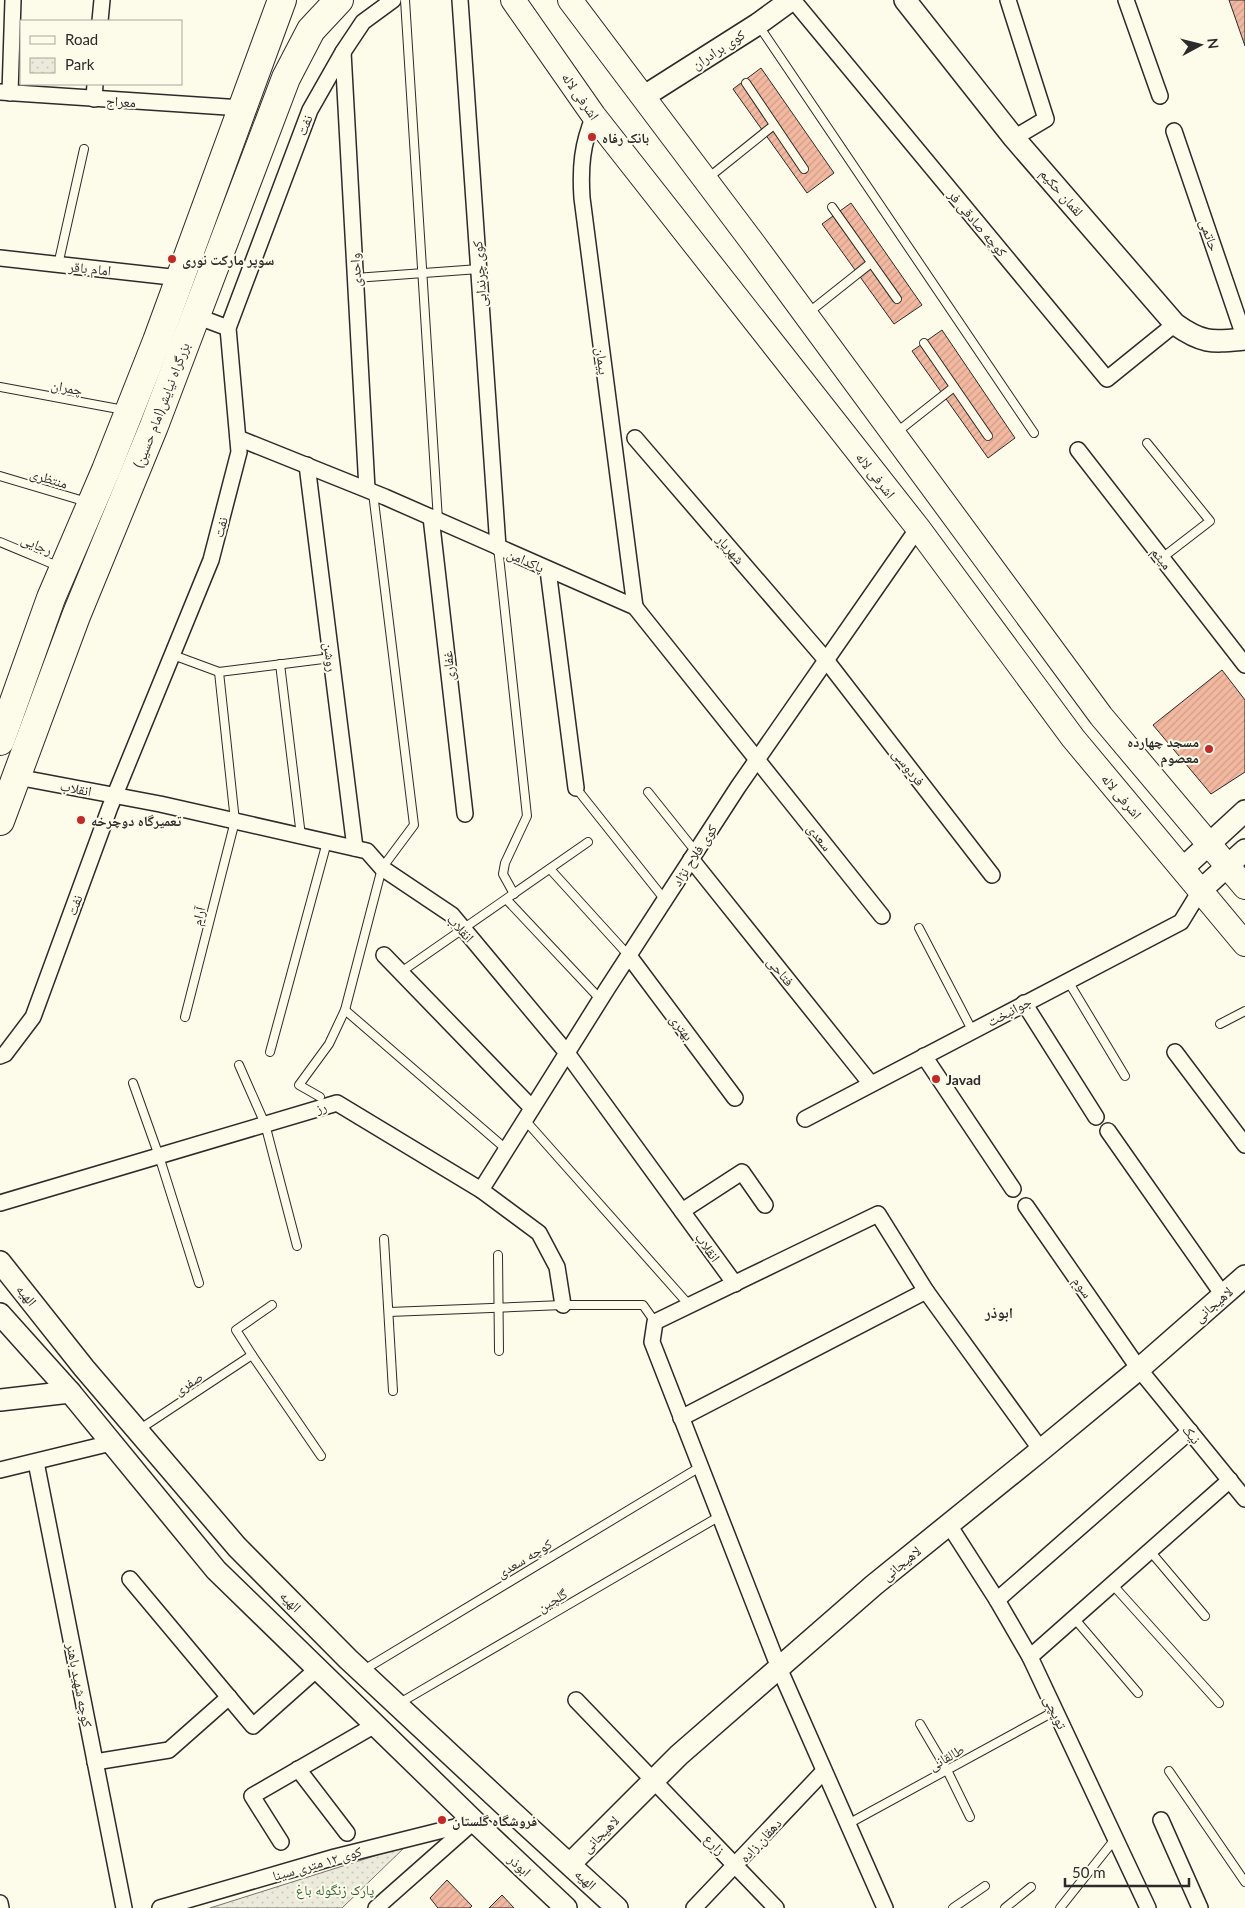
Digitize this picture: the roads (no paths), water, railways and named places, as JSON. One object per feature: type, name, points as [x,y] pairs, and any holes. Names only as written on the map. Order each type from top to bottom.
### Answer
[{"type":"highway","name":"بزرگراه نیایش(امام حسین)","points":[[0,821],[76,616],[154,426],[286,78],[310,30],[339,0]]},
{"type":"highway","name":"بزرگراه نیایش(امام حسین)","points":[[0,741],[5,711],[129,411],[180,278],[279,1]]},
{"type":"main road","name":"اشرفی لاله","points":[[513,0],[594,116],[918,528],[1073,738],[1245,944]]},
{"type":"main road","points":[[570,0],[706,180],[1101,716],[1245,887]]},
{"type":"main road","name":"کوی برادران","points":[[643,97],[758,24],[792,0]]},
{"type":"main road","name":"لقمان حکیم","points":[[905,0],[1014,138],[1174,324],[1189,334],[1212,342],[1245,339]]},
{"type":"main road","points":[[1182,869],[1245,811]]},
{"type":"main road","points":[[1200,891],[1245,850]]},
{"type":"main road","name":"الهیه","points":[[0,1262],[84,1368],[237,1547],[397,1705],[617,1908]]},
{"type":"main road","name":"لاهیجانی","points":[[570,1864],[679,1755],[874,1585],[1139,1369],[1245,1276]]},
{"type":"main road","points":[[0,1314],[70,1392],[216,1570],[474,1822]]},
{"type":"main road","points":[[0,1400],[70,1392]]},
{"type":"main road","name":"ابوذر","points":[[474,1822],[566,1908]]},
{"type":"street","points":[[5,92],[13,0]]},
{"type":"street","points":[[100,20],[102,0]]},
{"type":"street","name":"نفت","points":[[0,1056],[5,1054],[33,1017],[116,796],[211,560],[240,452],[228,328],[310,110],[343,52],[363,22],[393,0]]},
{"type":"street","name":"کوی چرندابی","points":[[460,0],[498,547]]},
{"type":"street","name":"کوچه صادقی فر","points":[[792,0],[1107,379],[1174,324]]},
{"type":"street","points":[[1008,0],[1046,119],[1014,138]]},
{"type":"street","points":[[1126,0],[1160,96]]},
{"type":"street","name":"واحدی","points":[[343,52],[355,278],[370,490]]},
{"type":"street","points":[[94,100],[95,85]]},
{"type":"street","name":"معراج","points":[[5,92],[94,100],[242,108]]},
{"type":"street","name":"پیمان","points":[[594,116],[586,136],[581,173],[582,198],[635,608]]},
{"type":"street","name":"حاتمی","points":[[1174,132],[1245,339]]},
{"type":"street","name":"امام باقر","points":[[0,258],[180,278]]},
{"type":"street","points":[[196,316],[228,328]]},
{"type":"street","name":"پاکدامن","points":[[238,438],[370,490],[635,608],[758,759]]},
{"type":"street","name":"شهریار","points":[[635,438],[826,660]]},
{"type":"street","name":"میثم","points":[[1078,450],[1245,665]]},
{"type":"street","name":"روشن","points":[[306,465],[355,848]]},
{"type":"street","name":"غفاری","points":[[435,519],[465,814]]},
{"type":"street","name":"کوی فلاح نژاد","points":[[481,1190],[628,956],[694,855],[918,528]]},
{"type":"street","points":[[548,570],[576,788]]},
{"type":"street","name":"فردوسی","points":[[826,660],[992,875]]},
{"type":"street","name":"سعدی","points":[[758,759],[882,916]]},
{"type":"street","name":"انقلاب","points":[[17,777],[235,821],[367,851],[382,868],[452,915],[567,1052],[735,1284]]},
{"type":"street","name":"فتاحی","points":[[694,855],[871,1084]]},
{"type":"street","name":"جوانبخت","points":[[805,1119],[972,1030],[1182,922],[1200,891]]},
{"type":"street","points":[[384,955],[528,1114]]},
{"type":"street","name":"بهتری","points":[[628,956],[735,1098]]},
{"type":"street","points":[[1024,1003],[1096,1116]]},
{"type":"street","points":[[1175,1052],[1245,1145]]},
{"type":"street","points":[[924,1056],[1013,1188]]},
{"type":"street","name":"رز","points":[[0,1204],[336,1102],[481,1190],[539,1233],[557,1267],[563,1305]]},
{"type":"street","points":[[1108,1131],[1223,1296]]},
{"type":"street","points":[[682,1211],[742,1172],[764,1205]]},
{"type":"street","name":"سوم","points":[[1026,1206],[1139,1369]]},
{"type":"street","points":[[885,1908],[779,1668],[700,1467],[652,1342],[655,1322],[878,1214],[926,1291],[1041,1450]]},
{"type":"street","points":[[682,1418],[926,1291]]},
{"type":"street","name":"نیک","points":[[1139,1369],[1245,1499]]},
{"type":"street","points":[[996,1600],[1190,1431]]},
{"type":"street","points":[[0,1470],[111,1443]]},
{"type":"street","name":"کوچه شهید باهنر","points":[[36,1462],[124,1908]]},
{"type":"street","points":[[1030,1657],[1230,1480]]},
{"type":"street","name":"توپچی","points":[[949,1525],[1030,1657],[1148,1908]]},
{"type":"street","points":[[130,1579],[253,1726],[317,1669]]},
{"type":"street","points":[[95,1762],[169,1750],[229,1697]]},
{"type":"street","name":"زارع","points":[[576,1700],[776,1908]]},
{"type":"street","points":[[281,1842],[252,1796],[375,1725]]},
{"type":"street","points":[[298,1769],[347,1832]]},
{"type":"street","name":"دهقان زاده","points":[[694,1908],[736,1866],[824,1771]]},
{"type":"street","points":[[1161,1820],[1200,1908]]},
{"type":"street","points":[[376,1908],[474,1822]]},
{"type":"street","name":"کوی ۱۲ متری سینا","points":[[160,1908],[335,1857],[474,1822]]},
{"type":"street","points":[[0,1903],[1,1908]]},
{"type":"lane","points":[[406,0],[423,274],[435,519]]},
{"type":"lane","points":[[758,24],[1034,434]]},
{"type":"lane","points":[[746,83],[804,169]]},
{"type":"lane","points":[[706,180],[774,125]]},
{"type":"lane","points":[[58,265],[84,148]]},
{"type":"lane","points":[[832,207],[897,299]]},
{"type":"lane","points":[[806,315],[871,263]]},
{"type":"lane","points":[[355,278],[478,269]]},
{"type":"lane","points":[[924,343],[988,436]]},
{"type":"lane","name":"چمران","points":[[0,387],[129,411]]},
{"type":"lane","points":[[894,434],[954,387]]},
{"type":"lane","points":[[1147,444],[1210,521],[1162,558]]},
{"type":"lane","name":"منتظری","points":[[0,476],[91,504]]},
{"type":"lane","points":[[320,1097],[299,1085],[329,1044],[345,1010],[382,868],[414,825],[370,490]]},
{"type":"lane","name":"رجایی","points":[[0,542],[64,569]]},
{"type":"lane","points":[[498,547],[527,816],[505,863],[503,874],[514,894]]},
{"type":"lane","points":[[173,655],[219,672],[331,658]]},
{"type":"lane","points":[[280,664],[301,836]]},
{"type":"lane","points":[[219,672],[235,821]]},
{"type":"lane","points":[[576,788],[665,900]]},
{"type":"lane","points":[[648,792],[694,855]]},
{"type":"lane","name":"آرام","points":[[185,1017],[235,821]]},
{"type":"lane","points":[[270,1052],[327,842]]},
{"type":"lane","points":[[401,972],[588,842]]},
{"type":"lane","points":[[550,869],[628,956]]},
{"type":"lane","points":[[507,900],[601,1000]]},
{"type":"lane","points":[[919,928],[972,1030]]},
{"type":"lane","points":[[1068,981],[1125,1076]]},
{"type":"lane","points":[[345,1010],[506,1149]]},
{"type":"lane","points":[[1220,1024],[1245,1011]]},
{"type":"lane","points":[[239,1064],[265,1124],[296,1246]]},
{"type":"lane","points":[[133,1084],[159,1156],[199,1283]]},
{"type":"lane","points":[[528,1114],[690,1306]]},
{"type":"lane","points":[[384,1239],[393,1390]]},
{"type":"lane","points":[[498,1255],[497,1308],[499,1351]]},
{"type":"lane","points":[[272,1305],[236,1330],[321,1456]]},
{"type":"lane","points":[[389,1312],[563,1305],[643,1305],[655,1322]]},
{"type":"lane","name":"صفری","points":[[138,1430],[252,1355]]},
{"type":"lane","name":"کوچه سعدی","points":[[362,1671],[700,1467]]},
{"type":"lane","name":"گلچین","points":[[397,1705],[720,1516]]},
{"type":"lane","points":[[1150,1551],[1205,1616]]},
{"type":"lane","points":[[1112,1584],[1218,1703]]},
{"type":"lane","points":[[1074,1618],[1138,1693]]},
{"type":"lane","name":"طالقانی","points":[[848,1824],[1055,1711]]},
{"type":"lane","points":[[920,1724],[947,1770],[970,1817]]},
{"type":"lane","points":[[1169,1771],[1245,1882]]},
{"type":"lane","points":[[1060,1908],[1116,1839]]},
{"type":"lane","points":[[953,1908],[984,1886]]},
{"type":"lane","points":[[1006,1908],[1031,1888]]},
{"type":"place","name":"بانک رفاه","points":[[592,137]]},
{"type":"place","name":"سوپر مارکت نوری","points":[[172,259]]},
{"type":"place","name":"مسجد چهارده معصوم","points":[[1209,749]]},
{"type":"place","name":"تعمیرگاه دوچرخه","points":[[81,820]]},
{"type":"place","name":"Javad","points":[[936,1079]]},
{"type":"place","name":"فروشگاه گلستان","points":[[442,1820]]},
{"type":"district","name":"ابوذر","points":[[999,1312]]},
{"type":"park label","name":"پارک زنگوله باغ","points":[[335,1889]]}]
